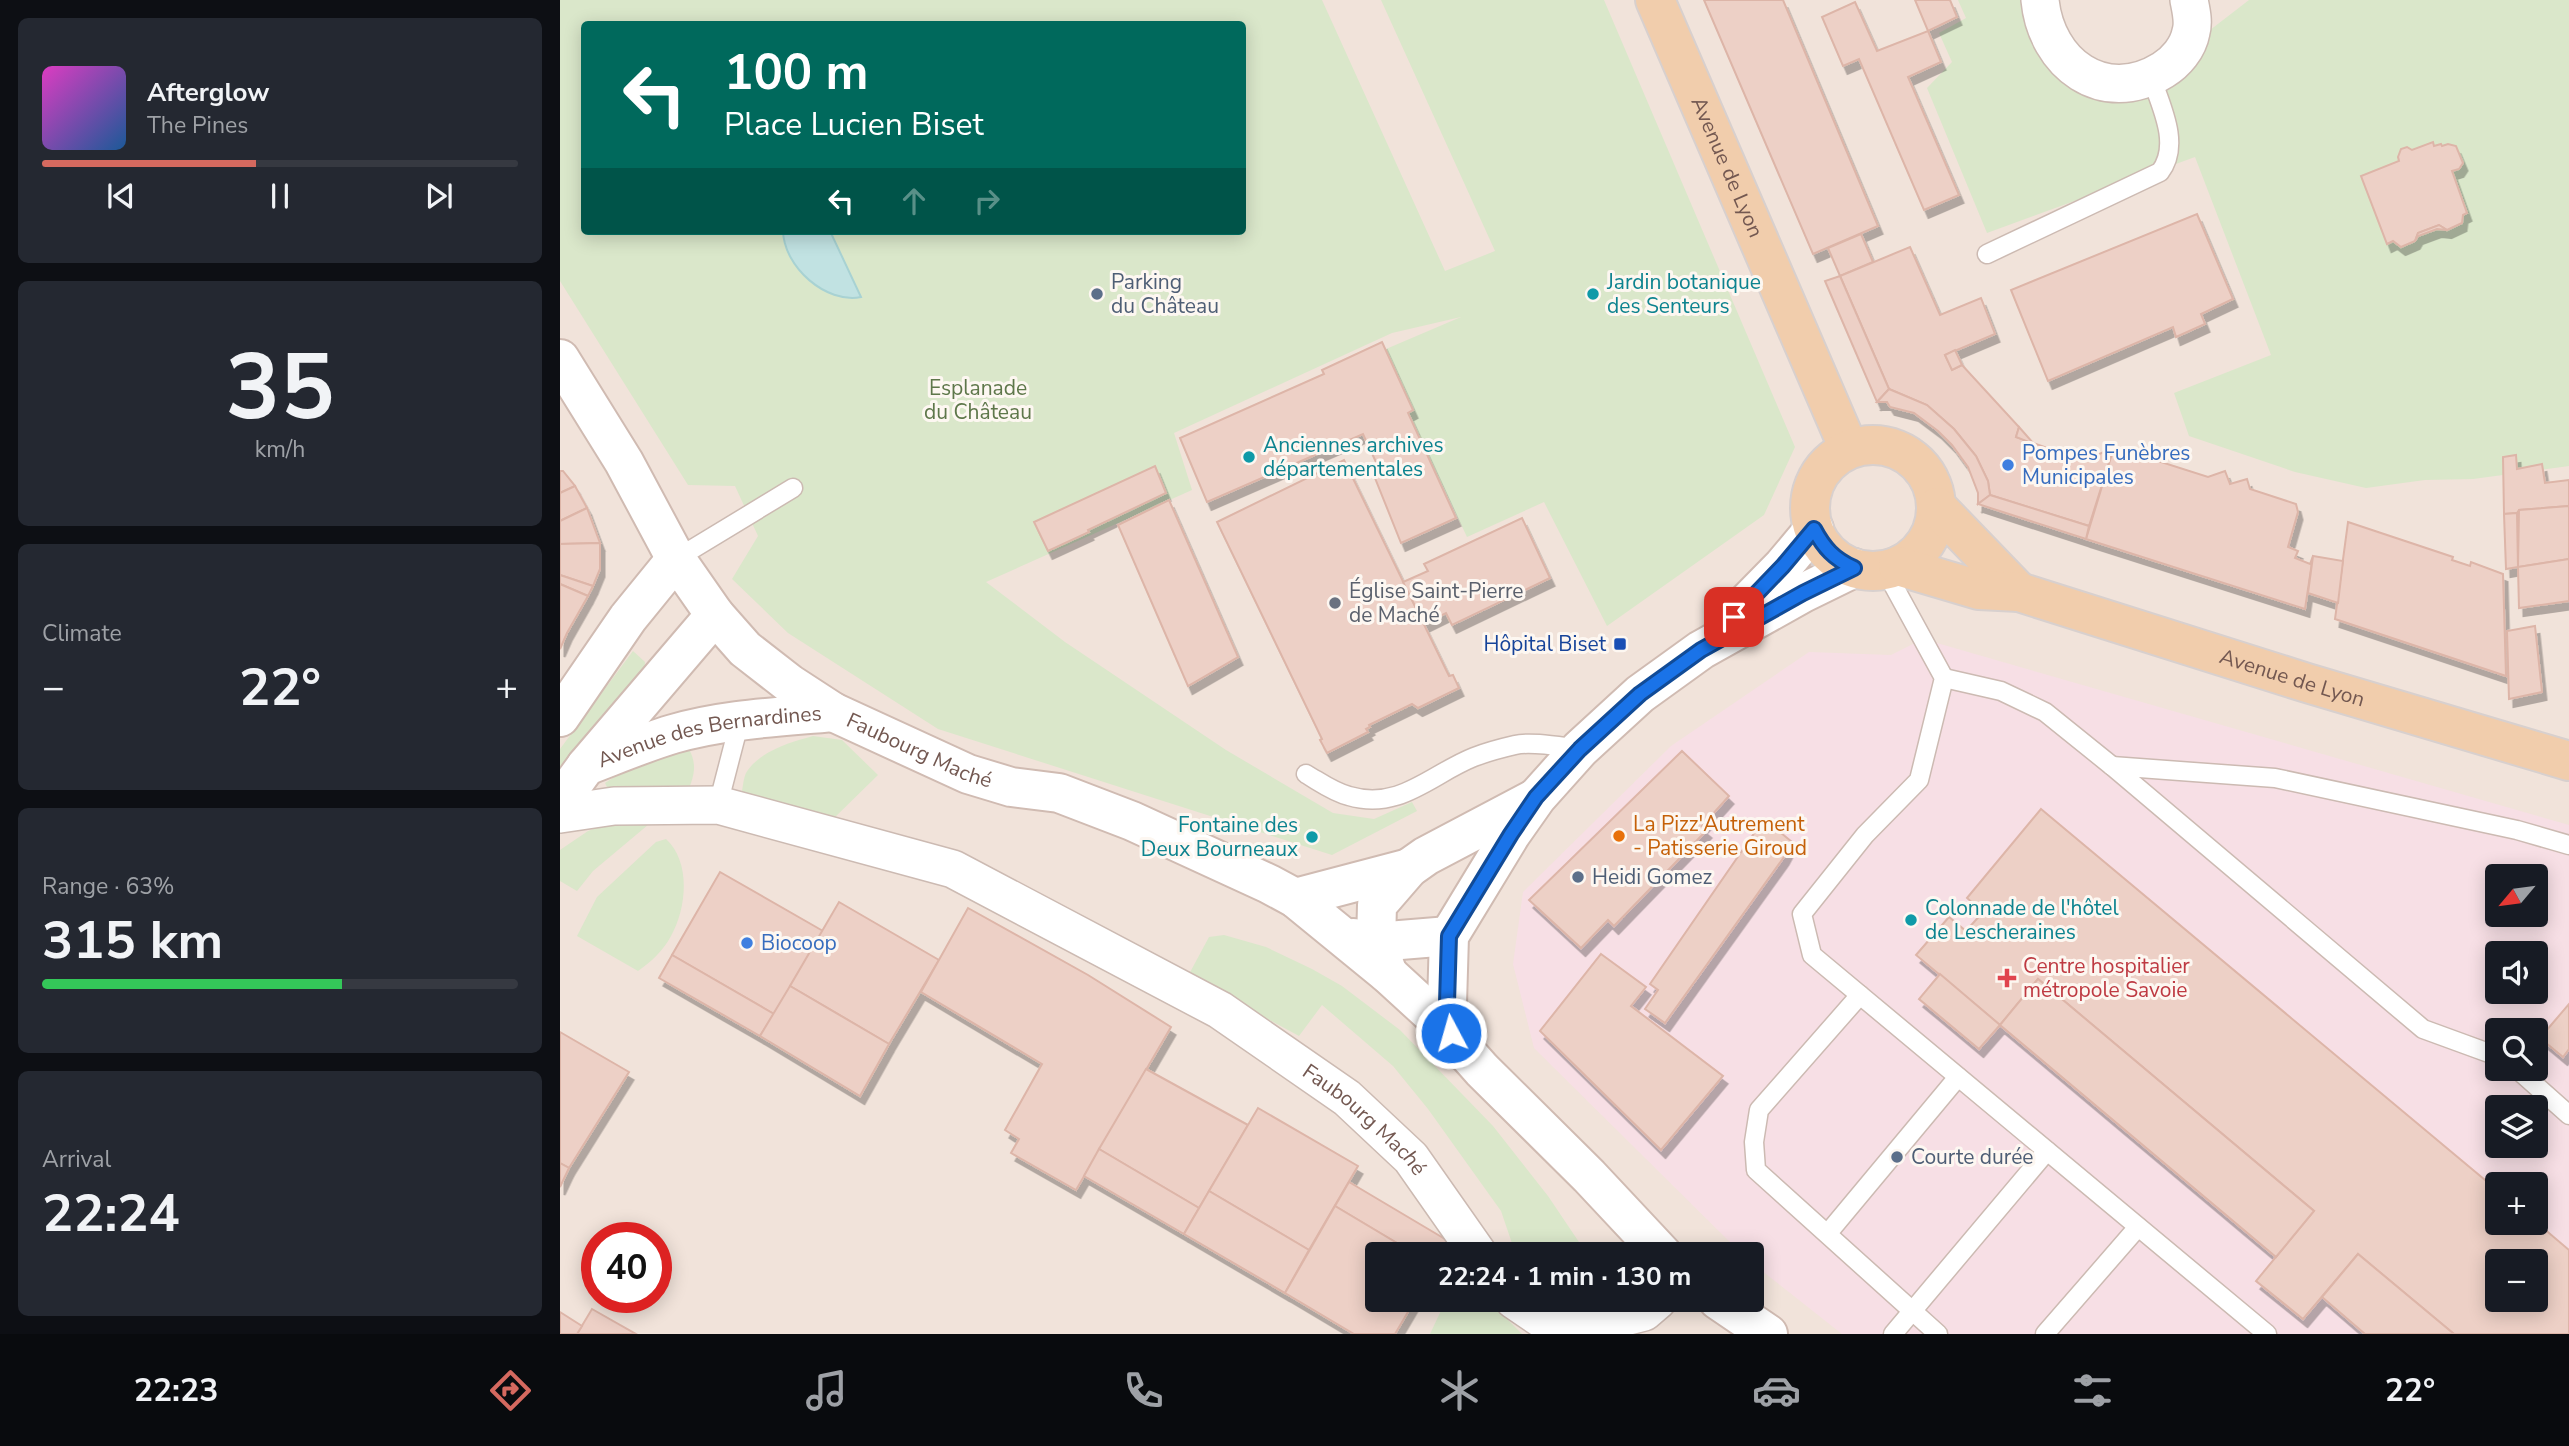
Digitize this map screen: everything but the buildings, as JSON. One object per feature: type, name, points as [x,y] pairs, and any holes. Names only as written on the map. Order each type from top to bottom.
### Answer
[{"type":"main road","name":"Avenue de Lyon","points":[[1655,0],[1849,449]]},
{"type":"main road","name":"Faubourg Maché","points":[[560,359],[624,463],[676,559],[715,615],[745,649],[790,684],[833,712],[968,774],[1011,787],[1059,793],[1132,821],[1295,898],[1368,950],[1651,1242]]},
{"type":"main road","points":[[1451,1033],[1447,1003],[1449,936],[1536,797],[1580,749],[1640,694],[1701,650],[1803,593],[1914,557],[1926,543],[1934,525],[1937,507],[1933,487],[1924,468],[1908,454],[1889,446],[1869,444],[1849,449],[1828,464],[1813,485],[1810,509],[1814,529],[1823,546],[1837,560],[1879,568]]},
{"type":"main road","name":"Avenue de Lyon","points":[[1937,507],[2019,592]]},
{"type":"main road","points":[[1701,650],[1783,566],[1814,529]]},
{"type":"main road","points":[[560,718],[628,618],[676,559]]},
{"type":"main road","name":"Avenue de Lyon","points":[[1879,568],[1979,590],[2019,592],[2569,761]]},
{"type":"main road","name":"Avenue des Bernardines","points":[[560,802],[586,766],[715,615]]},
{"type":"main road","name":"Avenue des Bernardines","points":[[586,766],[673,734],[740,720],[833,712]]},
{"type":"main road","points":[[1449,936],[1368,950],[1377,905],[1409,868],[1437,849],[1536,797]]},
{"type":"main road","points":[[1295,898],[1409,868]]},
{"type":"main road","points":[[1714,1312],[1733,1334]]},
{"type":"main road","points":[[1736,1312],[1768,1334]]},
{"type":"street","points":[[2040,0],[2042,20],[2058,52],[2072,67],[2106,83],[2129,83],[2151,77],[2170,66],[2184,50],[2192,31],[2189,0]]},
{"type":"street","name":"Faubourg Maché","points":[[560,814],[614,806],[718,805],[953,869],[1220,1010],[1348,1098],[1411,1158],[1470,1242]]},
{"type":"street","points":[[1532,1312],[1542,1319],[1594,1325],[1644,1312]]},
{"type":"lane","points":[[1987,254],[2160,172],[2169,157],[2169,142],[2166,120],[2151,77]]},
{"type":"lane","points":[[676,559],[793,488]]},
{"type":"lane","points":[[1879,568],[1944,678],[1919,780],[1865,835],[1802,914],[1812,955],[2267,1334]]},
{"type":"lane","points":[[1944,678],[2001,691],[2045,712],[2423,1029],[2485,1052]]},
{"type":"lane","points":[[718,805],[740,720]]},
{"type":"lane","points":[[1306,774],[1336,792],[1377,800],[1422,786],[1473,757],[1519,744],[1580,749]]},
{"type":"lane","points":[[2112,766],[2275,778],[2517,830],[2569,845]]},
{"type":"lane","points":[[1860,995],[1759,1110],[1754,1142],[1756,1170],[1938,1334]]},
{"type":"lane","points":[[1828,1233],[1958,1077]]},
{"type":"lane","points":[[2531,1081],[2569,1115]]},
{"type":"lane","points":[[1893,1334],[2047,1151]]},
{"type":"lane","points":[[2045,1334],[2138,1227]]},
{"type":"shaded area","points":[[560,0],[2569,0],[2569,1334],[560,1334]]},
{"type":"shaded area","name":"Centre hospitalier métropole Savoie","points":[[1923,639],[2569,825],[2569,1334],[1842,1334],[1764,1272],[1764,1242],[1730,1242],[1534,1048],[1513,964],[1523,892],[1671,746],[1809,652],[1891,655]]},
{"type":"green space","name":"Esplanade du Château","points":[[560,0],[1322,0],[1445,271],[1495,251],[1381,0],[1604,0],[1795,447],[1764,515],[1607,626],[1544,502],[1467,537],[1408,413],[1413,410],[1386,349],[1461,317],[1392,333],[1174,433],[1192,490],[986,582],[1065,642],[1226,750],[1333,813],[1374,819],[1412,802],[1417,811],[1332,855],[938,729],[788,633],[732,579],[758,536],[735,486],[688,485],[560,281]]},
{"type":"green space","points":[[1958,0],[2028,0],[2032,40],[2059,75],[2103,94],[2201,37],[2249,0],[2569,0],[2569,466],[2473,479],[2425,480],[2366,488],[2295,472],[2189,436],[2174,393],[2271,355],[2195,157],[1987,233],[1927,88],[1952,62],[1939,33],[1966,18]]},
{"type":"green space","points":[[633,651],[645,662],[644,679],[560,781],[560,749]]},
{"type":"green space","points":[[813,736],[842,740],[878,775],[829,823],[741,795],[746,773],[759,759],[776,748]]},
{"type":"green space","points":[[668,749],[690,751],[694,771],[688,791],[610,793],[605,783],[638,762]]},
{"type":"green space","points":[[628,816],[655,819],[593,871],[577,891],[560,881],[560,850],[588,831]]},
{"type":"green space","points":[[666,839],[680,860],[683,899],[671,936],[652,960],[638,971],[577,936],[597,897],[656,842]]},
{"type":"green space","points":[[1224,935],[1266,947],[1312,969],[1342,986],[1400,1030],[1493,1126],[1548,1196],[1579,1242],[1512,1242],[1501,1211],[1428,1109],[1393,1066],[1322,1005],[1299,1036],[1188,976],[1209,937]]},
{"type":"green space","points":[[1440,1312],[1500,1312],[1522,1334],[1430,1334]]},
{"type":"water","points":[[784,235],[832,235],[861,297],[848,298],[821,289],[799,270],[785,244]]},
{"type":"place","name":"Parking du Château","points":[[1097,294]]},
{"type":"place","name":"Jardin botanique des Senteurs","points":[[1593,294]]},
{"type":"place","name":"Anciennes archives départementales","points":[[1249,457]]},
{"type":"place","name":"Pompes Funèbres Municipales","points":[[2008,465]]},
{"type":"place","name":"Église Saint-Pierre de Maché","points":[[1335,603]]},
{"type":"place","name":"Hôpital Biset","points":[[1620,644]]},
{"type":"place","name":"La Pizz'Autrement - Patisserie Giroud","points":[[1619,836]]},
{"type":"place","name":"Fontaine des Deux Bourneaux","points":[[1312,837]]},
{"type":"place","name":"Heidi Gomez","points":[[1578,877]]},
{"type":"place","name":"Colonnade de l'hôtel de Lescheraines","points":[[1911,920]]},
{"type":"place","name":"Biocoop","points":[[747,943]]},
{"type":"place","name":"Centre hospitalier métropole Savoie","points":[[2007,978]]},
{"type":"place","name":"Courte durée","points":[[1897,1157]]},
{"type":"route","points":[[1451,1033],[1447,1003],[1449,936],[1536,797],[1580,749],[1640,694],[1701,650],[1854,568],[1837,560],[1823,546],[1814,529],[1734,617]]}]
